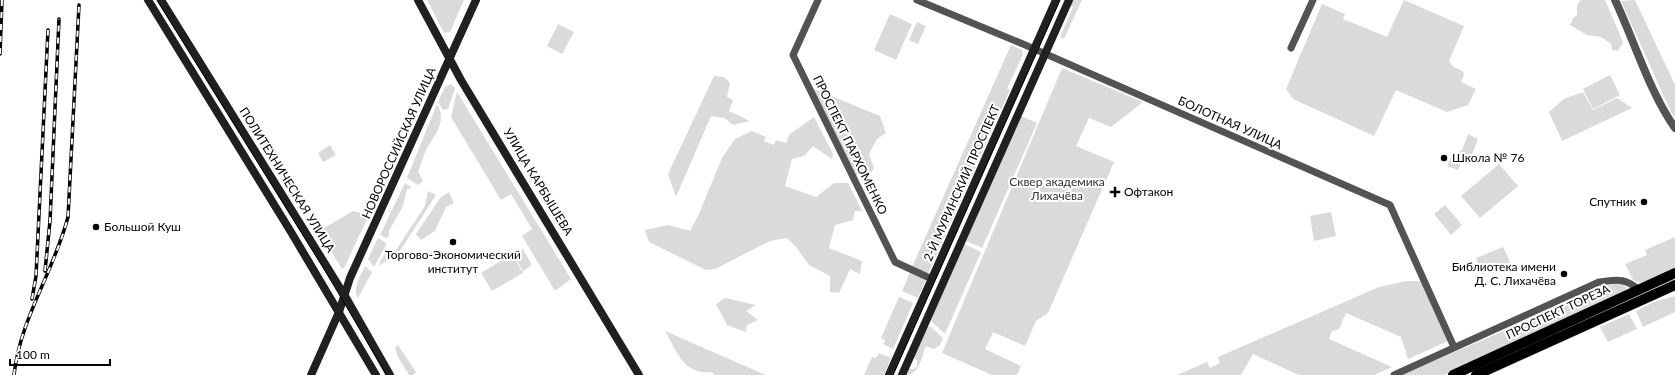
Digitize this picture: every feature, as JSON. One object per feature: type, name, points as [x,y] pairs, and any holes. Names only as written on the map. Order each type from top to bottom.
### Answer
[{"type":"main road","name":"ПОЛИТЕХНИЧЕСКАЯ УЛИЦА","points":[[148,0],[376,375]]},
{"type":"main road","name":"ПОЛИТЕХНИЧЕСКАЯ УЛИЦА","points":[[161,0],[345,296],[390,375]]},
{"type":"main road","name":"УЛИЦА КАРБЫШЕВА","points":[[418,0],[461,80],[639,375]]},
{"type":"main road","name":"НОВОРОССИЙСКАЯ УЛИЦА","points":[[315,375],[340,314],[350,278],[476,0]]},
{"type":"main road","name":"2-Й МУРИНСКИЙ ПРОСПЕКТ","points":[[889,375],[1056,0]]},
{"type":"main road","name":"2-Й МУРИНСКИЙ ПРОСПЕКТ","points":[[902,375],[1069,0]]},
{"type":"main road","name":"ПРОСПЕКТ ТОРЕЗА","points":[[1453,375],[1675,274]]},
{"type":"main road","name":"ПРОСПЕКТ ТОРЕЗА","points":[[1476,375],[1675,285]]},
{"type":"main road","name":"НОВОРОССИЙСКАЯ УЛИЦА","points":[[311,375],[340,314]]},
{"type":"street","name":"ПРОСПЕКТ ПАРХОМЕНКО","points":[[818,0],[793,55],[895,262],[932,279]]},
{"type":"street","name":"БОЛОТНАЯ УЛИЦА","points":[[917,0],[1035,49],[1390,205],[1454,348]]},
{"type":"street","points":[[1292,48],[1313,0]]},
{"type":"street","points":[[1615,0],[1661,104],[1675,128]]},
{"type":"street","points":[[1394,375],[1599,282],[1622,279],[1630,282],[1639,290]]},
{"type":"green space","points":[[427,0],[464,0],[450,32],[444,33]]},
{"type":"green space","points":[[1072,0],[1082,0],[1064,39],[1060,37],[1073,7],[1070,6]]},
{"type":"green space","points":[[1404,0],[1464,26],[1449,61],[1453,67],[1463,71],[1464,75],[1461,82],[1476,89],[1468,105],[1447,112],[1396,90],[1374,136],[1293,99],[1286,89],[1322,4],[1345,14],[1343,19],[1387,37]]},
{"type":"green space","points":[[1581,0],[1605,0],[1623,42],[1618,51],[1612,50],[1611,44],[1601,37],[1587,35],[1570,25],[1573,18],[1577,15],[1577,5]]},
{"type":"green space","points":[[1635,0],[1675,85],[1675,117],[1671,112],[1621,1]]},
{"type":"green space","points":[[890,14],[912,24],[896,60],[874,50]]},
{"type":"green space","points":[[917,22],[926,26],[918,44],[909,40]]},
{"type":"green space","points":[[558,24],[574,32],[562,54],[547,46]]},
{"type":"green space","points":[[1011,45],[1022,50],[1023,54],[1007,89],[1010,90],[928,274],[912,267]]},
{"type":"green space","name":"Сквер академика Лихачёва","points":[[1062,68],[1143,102],[1111,127],[1089,118],[1076,146],[1114,162],[1048,313],[1036,321],[1025,346],[993,332],[985,349],[1021,366],[1017,375],[992,375],[942,353]]},
{"type":"green space","points":[[1610,75],[1620,95],[1593,109],[1583,89]]},
{"type":"green space","points":[[714,76],[724,77],[730,83],[727,97],[733,100],[729,111],[750,121],[733,125],[725,118],[711,116],[676,197],[668,174]]},
{"type":"green space","points":[[451,84],[455,88],[448,109],[443,110],[438,102],[445,87]]},
{"type":"green space","points":[[812,88],[880,116],[886,133],[877,139],[869,154],[874,168],[869,175],[856,175]]},
{"type":"green space","points":[[457,92],[571,279],[555,291],[522,236],[532,229],[511,194],[501,200],[451,117]]},
{"type":"green space","points":[[1583,92],[1593,110],[1617,98],[1632,108],[1562,141],[1549,112],[1564,99]]},
{"type":"green space","points":[[437,104],[440,110],[441,121],[418,171],[423,181],[418,185],[407,178]]},
{"type":"green space","points":[[1021,116],[1037,123],[982,248],[966,241]]},
{"type":"green space","points":[[814,117],[833,154],[832,159],[813,146],[804,156],[792,159],[785,186],[816,197],[834,183],[848,183],[862,211],[855,211],[853,220],[835,225],[829,248],[862,261],[860,274],[850,269],[839,293],[830,292],[830,276],[809,265],[796,247],[787,238],[770,241],[715,269],[706,270],[649,242],[645,230],[669,225],[690,231],[699,214],[722,158],[735,139],[752,131],[766,137],[764,141],[774,145],[776,140],[786,143],[790,134]]},
{"type":"green space","points":[[1468,134],[1478,139],[1471,157],[1465,154],[1458,170],[1447,166],[1451,157],[1462,150]]},
{"type":"green space","points":[[330,145],[336,155],[323,162],[318,153]]},
{"type":"green space","points":[[1499,164],[1518,186],[1480,218],[1461,196]]},
{"type":"green space","points":[[405,183],[412,188],[407,189],[403,206],[389,231],[389,236],[386,238],[380,235]]},
{"type":"green space","points":[[428,191],[436,195],[398,254],[378,266],[384,255],[396,250],[425,206]]},
{"type":"green space","points":[[449,192],[454,203],[446,207],[435,231],[421,240],[416,234],[440,198]]},
{"type":"green space","points":[[1445,205],[1462,225],[1451,235],[1434,214]]},
{"type":"green space","points":[[353,211],[369,215],[344,268],[342,269],[319,231]]},
{"type":"green space","points":[[1331,212],[1336,236],[1314,241],[1310,216]]},
{"type":"green space","points":[[1675,237],[1675,269],[1643,284],[1633,280],[1625,264],[1647,255],[1645,250]]},
{"type":"green space","points":[[378,238],[386,243],[386,245],[374,267],[368,259]]},
{"type":"green space","points":[[964,244],[981,252],[945,334],[930,320]]},
{"type":"green space","points":[[1503,247],[1510,262],[1482,274],[1476,258]]},
{"type":"green space","points":[[523,249],[532,265],[523,271],[513,254]]},
{"type":"green space","points":[[512,254],[523,273],[492,291],[481,273]]},
{"type":"green space","points":[[365,266],[372,272],[358,298],[356,290],[359,278]]},
{"type":"green space","points":[[910,272],[926,279],[918,298],[902,291]]},
{"type":"green space","points":[[1407,281],[1421,281],[1448,341],[1408,359],[1401,337],[1346,313],[1339,329],[1332,331],[1329,339],[1392,367],[1374,375],[1299,375],[1253,354],[1241,375],[1177,375],[1207,362],[1210,368],[1220,363],[1218,357],[1379,287]]},
{"type":"green space","points":[[1622,283],[1627,288],[1622,293],[1444,375],[1399,375],[1510,328],[1585,293],[1598,288]]},
{"type":"green space","points":[[1675,296],[1675,312],[1643,327],[1636,311],[1654,302]]},
{"type":"green space","points":[[899,297],[913,303],[893,349],[883,344],[885,340],[881,338]]},
{"type":"green space","points":[[725,298],[756,305],[746,311],[758,320],[747,325],[746,332],[727,325],[716,304]]},
{"type":"green space","points":[[1629,314],[1637,329],[1608,342],[1600,327]]},
{"type":"green space","points":[[927,327],[931,327],[943,338],[940,345],[934,349],[926,346],[917,368],[914,372],[907,375],[909,369],[914,369],[917,366],[917,361],[914,357]]},
{"type":"green space","points":[[665,331],[766,375],[714,375],[712,372],[694,370],[677,354]]},
{"type":"green space","points":[[398,345],[416,372],[413,375],[409,375],[398,357],[395,348]]},
{"type":"green space","points":[[879,353],[891,358],[884,375],[864,375],[872,357],[876,358]]},
{"type":"tram line","points":[[157,0],[324,269],[387,375]]},
{"type":"tram line","points":[[893,375],[1060,0]]},
{"type":"railway","points":[[0,54],[2,0]]},
{"type":"railway","points":[[14,375],[17,354],[23,334],[62,237],[68,217],[79,5]]},
{"type":"railway","points":[[45,271],[50,221],[59,19]]},
{"type":"railway","points":[[32,299],[36,276],[48,30]]},
{"type":"place","name":"Школа № 76","points":[[1444,158]]},
{"type":"place","name":"Офтакон","points":[[1115,192]]},
{"type":"place","name":"Спутник","points":[[1644,202]]},
{"type":"place","name":"Большой Куш","points":[[96,227]]},
{"type":"place","name":"Торгово-Экономический институт","points":[[453,242]]},
{"type":"place","name":"Библиотека имени Д. С. Лихачёва","points":[[1564,274]]}]
